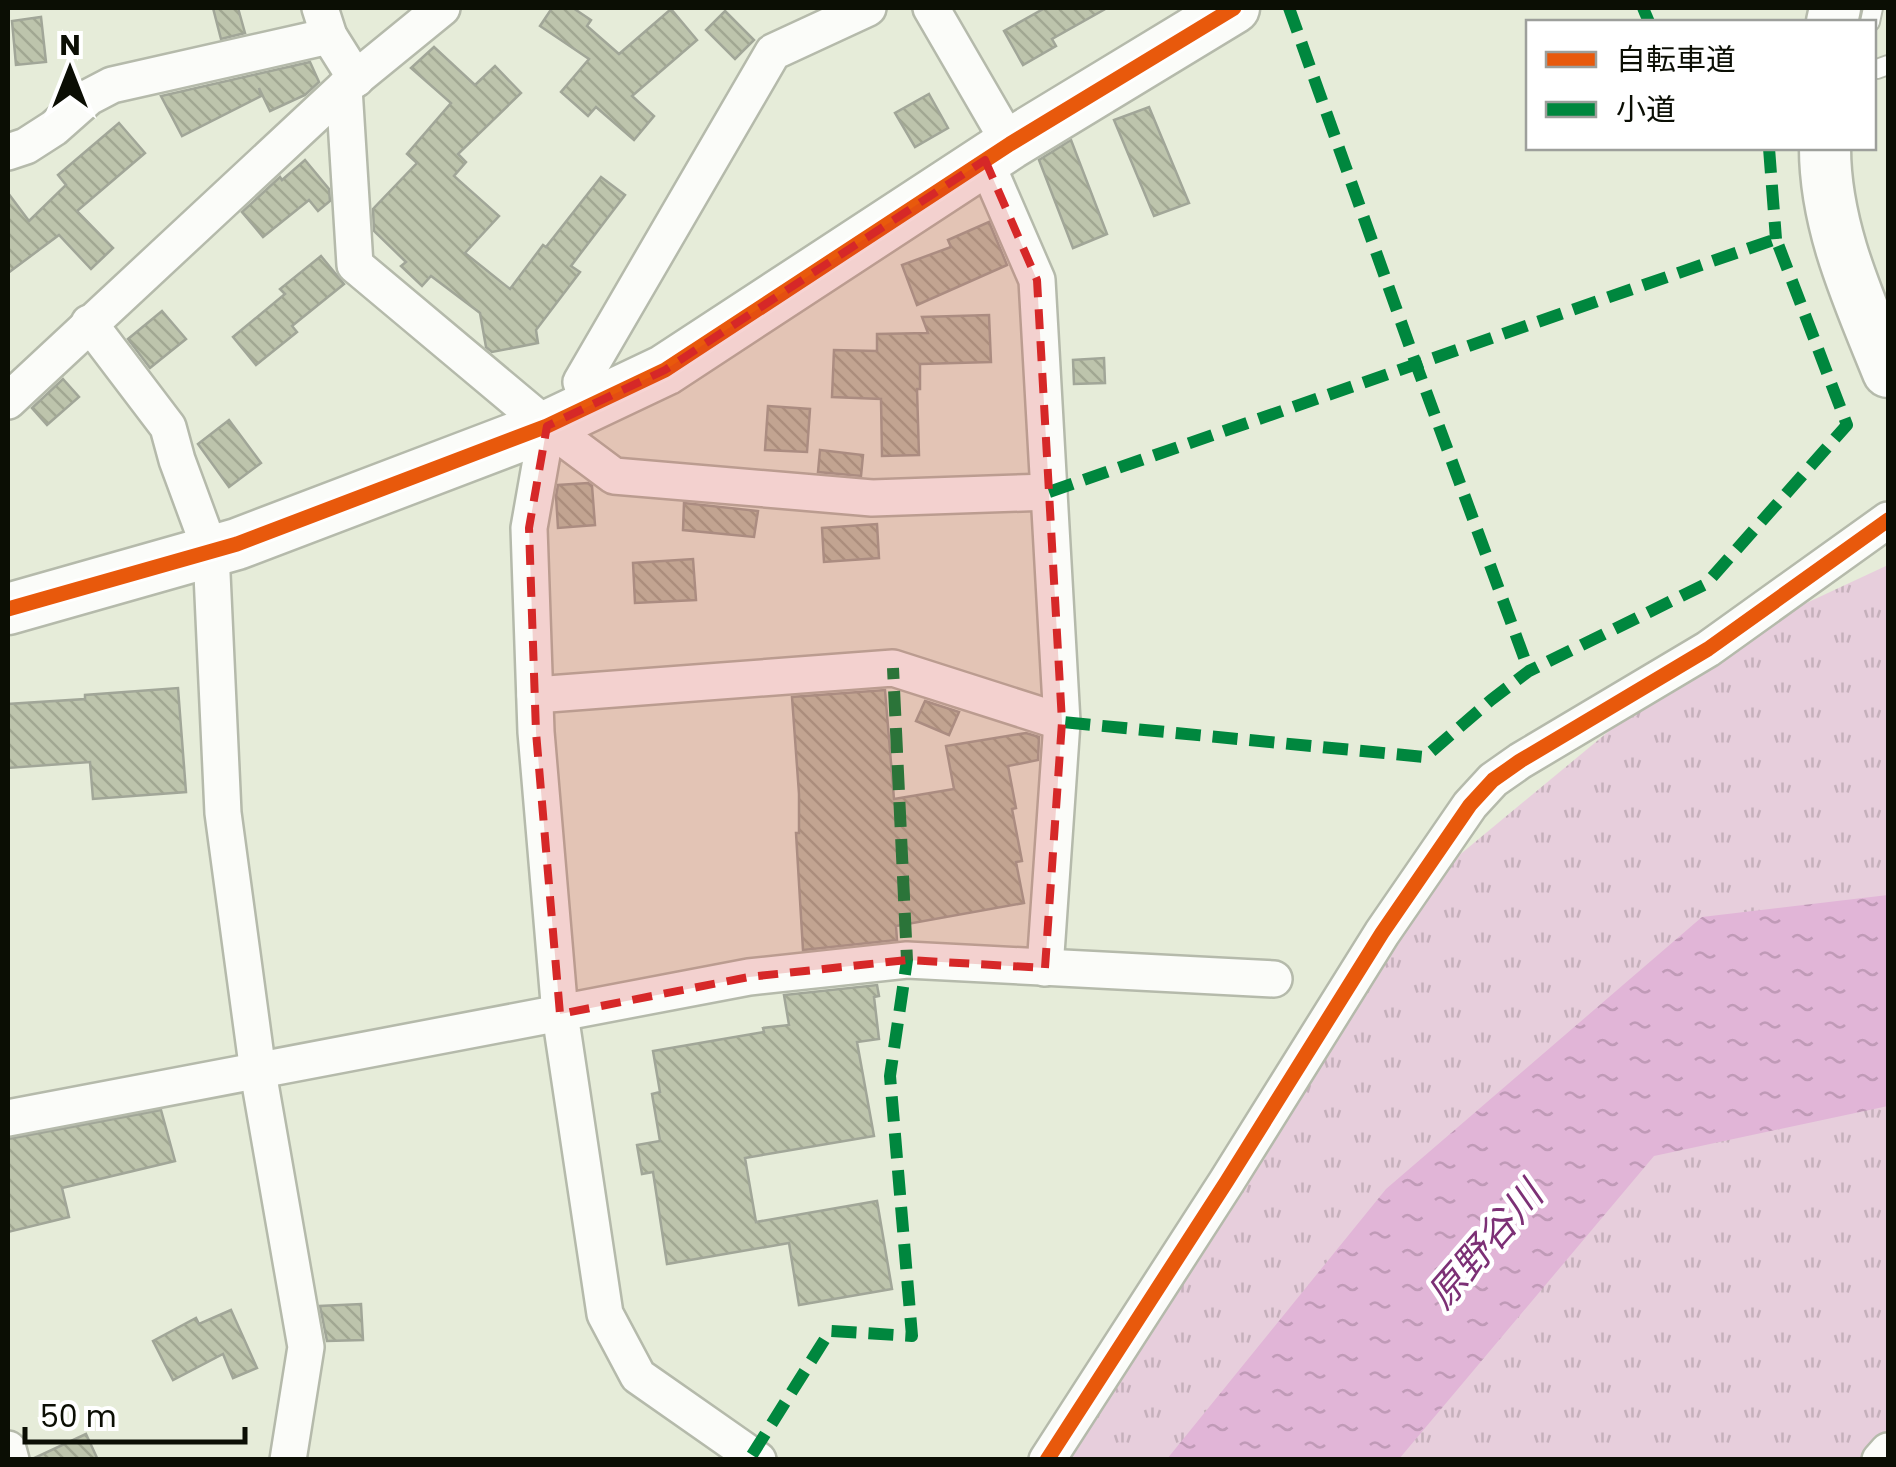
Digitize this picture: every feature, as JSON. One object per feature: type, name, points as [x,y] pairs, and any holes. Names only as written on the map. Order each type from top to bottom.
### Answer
[{"type":"street","points":[[8,401],[350,83],[442,8]]},
{"type":"street","points":[[758,1460],[638,1376],[606,1314],[560,1014],[534,695],[528,528],[581,382],[773,52],[868,8]]},
{"type":"street","points":[[931,8],[998,152],[1037,280],[1062,722],[1046,968]]},
{"type":"street","points":[[8,610],[211,552],[568,416],[665,370],[998,152],[1234,8]]},
{"type":"street","points":[[8,152],[26,146],[54,128],[89,97],[112,85],[324,22],[350,83],[356,266],[568,416],[614,476],[872,498],[1049,492]]},
{"type":"street","points":[[1825,150],[1832,216],[1853,286],[1888,372]]},
{"type":"street","points":[[89,323],[168,427],[211,552],[223,813],[258,1072],[306,1347],[288,1460]]},
{"type":"street","points":[[1046,1460],[1382,933],[1470,805],[1493,780],[1520,761],[1708,649],[1888,520]]},
{"type":"street","points":[[534,695],[893,668],[1062,722]]},
{"type":"street","points":[[8,1118],[749,977],[907,960],[1274,979]]},
{"type":"street","points":[[8,1449],[11,1460]]},
{"type":"street","points":[[1880,1460],[1888,1451]]},
{"type":"highlighted area","points":[[985,160],[1037,280],[1062,722],[1045,968],[907,960],[749,977],[560,1014],[536,732],[529,528],[547,426],[665,370]]},
{"type":"green space","points":[[1888,565],[1888,1459],[1052,1460],[1404,901],[1708,649]]},
{"type":"water","name":"原野谷川","points":[[1888,895],[1888,1106],[1654,1156],[1399,1459],[1167,1459],[1386,1189],[1702,917]]},
{"type":"building","points":[[213,8],[238,8],[245,33],[221,39]]},
{"type":"building","points":[[552,8],[573,8],[591,20],[587,26],[619,54],[671,9],[697,40],[632,96],[654,116],[634,140],[596,107],[588,116],[561,92],[589,59],[540,26]]},
{"type":"building","points":[[1045,8],[1107,8],[1052,39],[1056,46],[1023,65],[1004,31]]},
{"type":"building","points":[[725,11],[754,40],[735,59],[706,30]]},
{"type":"building","points":[[41,17],[46,62],[16,65],[12,21]]},
{"type":"building","points":[[434,47],[475,85],[495,66],[521,93],[458,154],[466,162],[454,176],[499,216],[465,253],[510,289],[601,177],[625,195],[571,266],[580,272],[536,330],[538,343],[492,352],[486,347],[480,313],[431,276],[422,286],[401,266],[406,262],[374,231],[373,209],[417,163],[407,154],[451,103],[411,68]]},
{"type":"building","points":[[310,62],[319,82],[305,95],[270,111],[259,88],[261,96],[182,136],[161,96]]},
{"type":"building","points":[[929,94],[948,128],[915,147],[895,113]]},
{"type":"building","points":[[1149,107],[1189,203],[1154,216],[1114,120]]},
{"type":"building","points":[[119,123],[145,153],[77,211],[113,248],[91,269],[59,235],[8,273],[8,193],[29,221],[66,185],[58,175]]},
{"type":"building","points":[[1071,140],[1107,234],[1073,248],[1039,160]]},
{"type":"building","points":[[305,160],[329,189],[330,201],[318,211],[309,200],[263,237],[242,212]]},
{"type":"building","points":[[989,222],[1007,265],[917,305],[902,265],[951,247],[948,240]]},
{"type":"building","points":[[321,256],[344,284],[292,326],[297,332],[256,365],[233,337],[285,294],[280,289]]},
{"type":"building","points":[[162,311],[186,339],[150,368],[128,339]]},
{"type":"building","points":[[989,315],[991,362],[920,364],[919,455],[882,456],[881,399],[832,397],[834,350],[877,351],[877,334],[928,333],[922,317]]},
{"type":"building","points":[[1104,358],[1105,383],[1074,384],[1073,360]]},
{"type":"building","points":[[63,379],[79,397],[47,425],[32,408]]},
{"type":"building","points":[[768,406],[810,409],[807,452],[765,450]]},
{"type":"building","points":[[229,420],[261,463],[229,487],[198,444]]},
{"type":"building","points":[[820,450],[863,455],[861,476],[818,472]]},
{"type":"building","points":[[558,485],[592,486],[595,525],[558,528]]},
{"type":"building","points":[[684,503],[758,511],[754,537],[683,530]]},
{"type":"building","points":[[877,524],[879,558],[824,562],[822,528]]},
{"type":"building","points":[[693,559],[696,600],[635,603],[633,563]]},
{"type":"building","points":[[178,688],[186,792],[93,799],[90,762],[8,768],[8,704]]},
{"type":"building","points":[[885,690],[894,799],[954,789],[946,746],[1026,733],[1039,737],[1038,760],[1008,766],[1022,861],[1016,862],[1024,903],[896,926],[897,940],[803,950],[792,697]]},
{"type":"building","points":[[925,701],[959,712],[949,735],[916,721]]},
{"type":"building","points":[[877,985],[879,996],[874,997],[879,1039],[857,1042],[874,1136],[745,1158],[756,1222],[877,1201],[892,1289],[799,1305],[789,1243],[667,1264],[653,1172],[642,1174],[637,1145],[660,1141],[652,1094],[660,1092],[653,1051],[789,1025],[784,995]]},
{"type":"building","points":[[161,1110],[175,1161],[62,1188],[69,1217],[8,1232],[8,1139]]},
{"type":"building","points":[[361,1304],[363,1340],[327,1341],[320,1306]]},
{"type":"building","points":[[231,1310],[257,1368],[233,1378],[223,1354],[173,1380],[153,1341],[196,1318],[199,1324]]},
{"type":"building","points":[[86,1434],[98,1460],[32,1460],[32,1459]]},
{"type":"marked path","points":[[1289,8],[1529,671]]},
{"type":"marked path","points":[[1643,8],[1648,20]]},
{"type":"marked path","points":[[1769,150],[1776,239]]},
{"type":"marked path","points":[[1049,492],[1776,239],[1847,425],[1706,584],[1529,671],[1425,757],[1062,722]]},
{"type":"marked path","points":[[752,1455],[830,1331],[912,1336],[890,1076],[907,960],[893,668]]},
{"type":"cycle path","points":[[8,609],[237,544],[547,426],[665,370],[1010,144],[1234,8]]},
{"type":"cycle path","points":[[1047,1460],[1382,933],[1470,805],[1493,780],[1520,761],[1708,649],[1888,520]]}]
